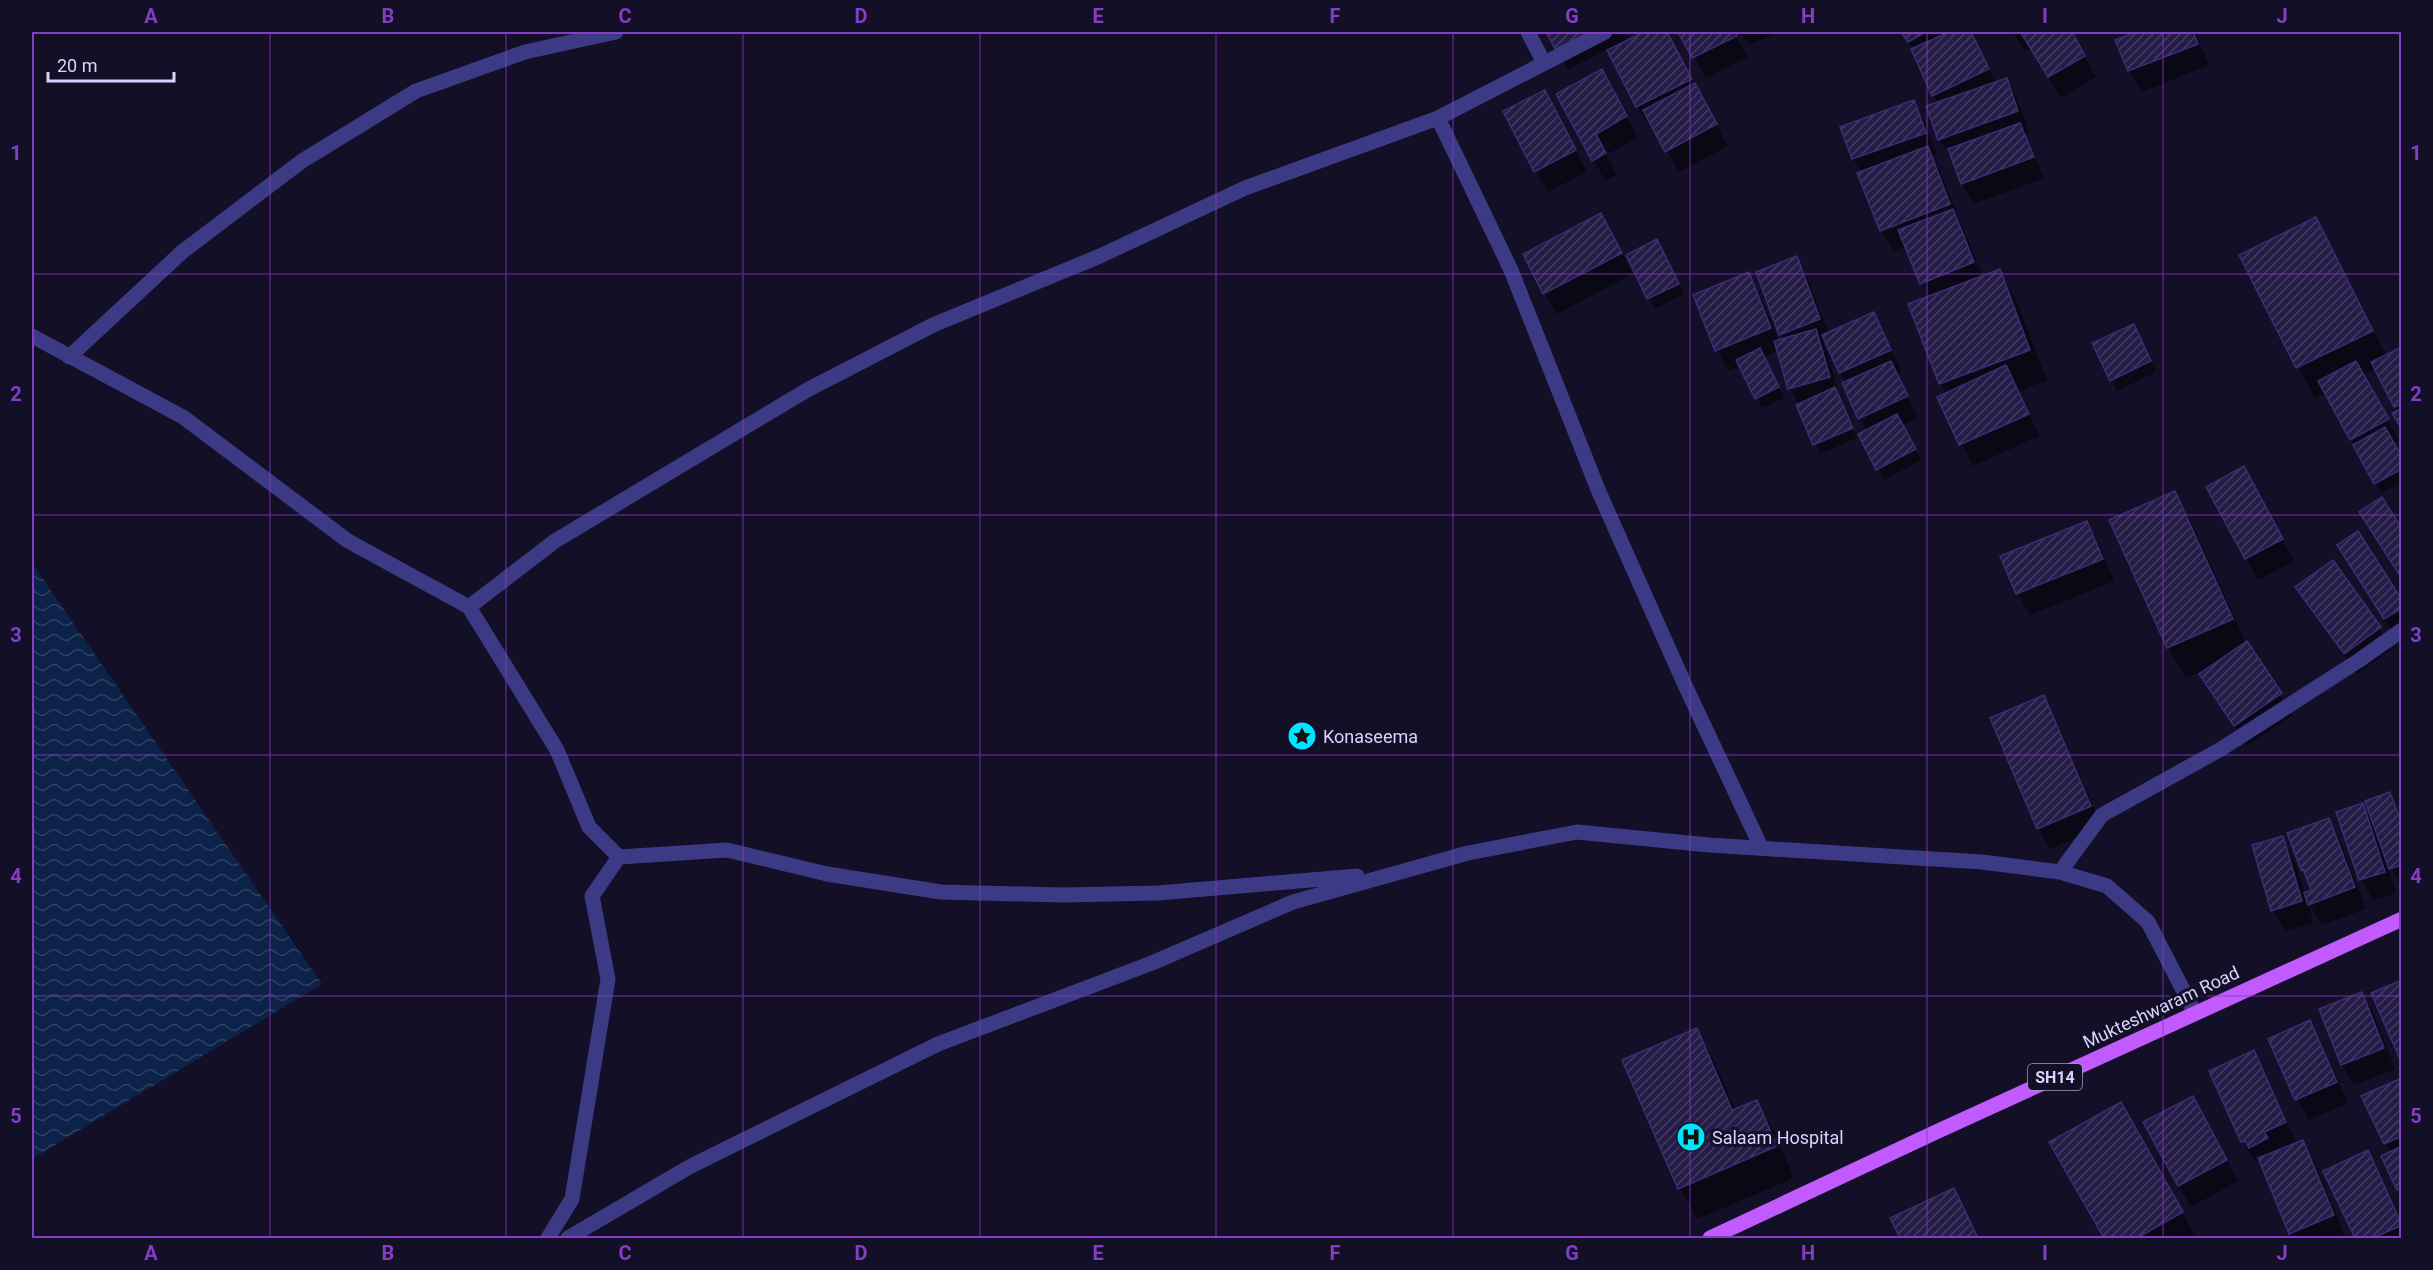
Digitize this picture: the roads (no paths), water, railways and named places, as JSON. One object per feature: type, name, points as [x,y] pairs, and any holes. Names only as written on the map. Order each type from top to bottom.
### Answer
[{"type":"main road","name":"Mukteshwaram Road","points":[[1710,1239],[2402,919]]},
{"type":"street","points":[[69,357],[182,252],[302,161],[416,91],[525,52],[616,32]]},
{"type":"street","points":[[1528,32],[1544,63]]},
{"type":"street","points":[[469,607],[555,541],[807,390],[933,325],[1100,256],[1245,188],[1438,117],[1605,32]]},
{"type":"street","points":[[1438,117],[1511,270],[1599,492],[1684,683],[1761,847]]},
{"type":"street","points":[[32,336],[183,417],[348,541],[469,607],[557,750],[590,827],[619,857],[727,850],[827,874],[941,892],[1041,895],[1158,893],[1389,873]]},
{"type":"street","points":[[2060,872],[2102,815],[2221,749],[2402,630]]},
{"type":"street","points":[[568,1239],[691,1166],[938,1044],[1152,963],[1293,902],[1389,873],[1468,853],[1577,832],[1709,845],[1982,862],[2060,872],[2107,886],[2148,922],[2195,1013]]},
{"type":"street","points":[[548,1239],[572,1199],[608,979],[592,896],[619,857]]},
{"type":"water","points":[[32,563],[322,984],[32,1159]]},
{"type":"place","name":"Konaseema","points":[[1302,736]]},
{"type":"place","name":"Salaam Hospital","points":[[1691,1137]]}]
